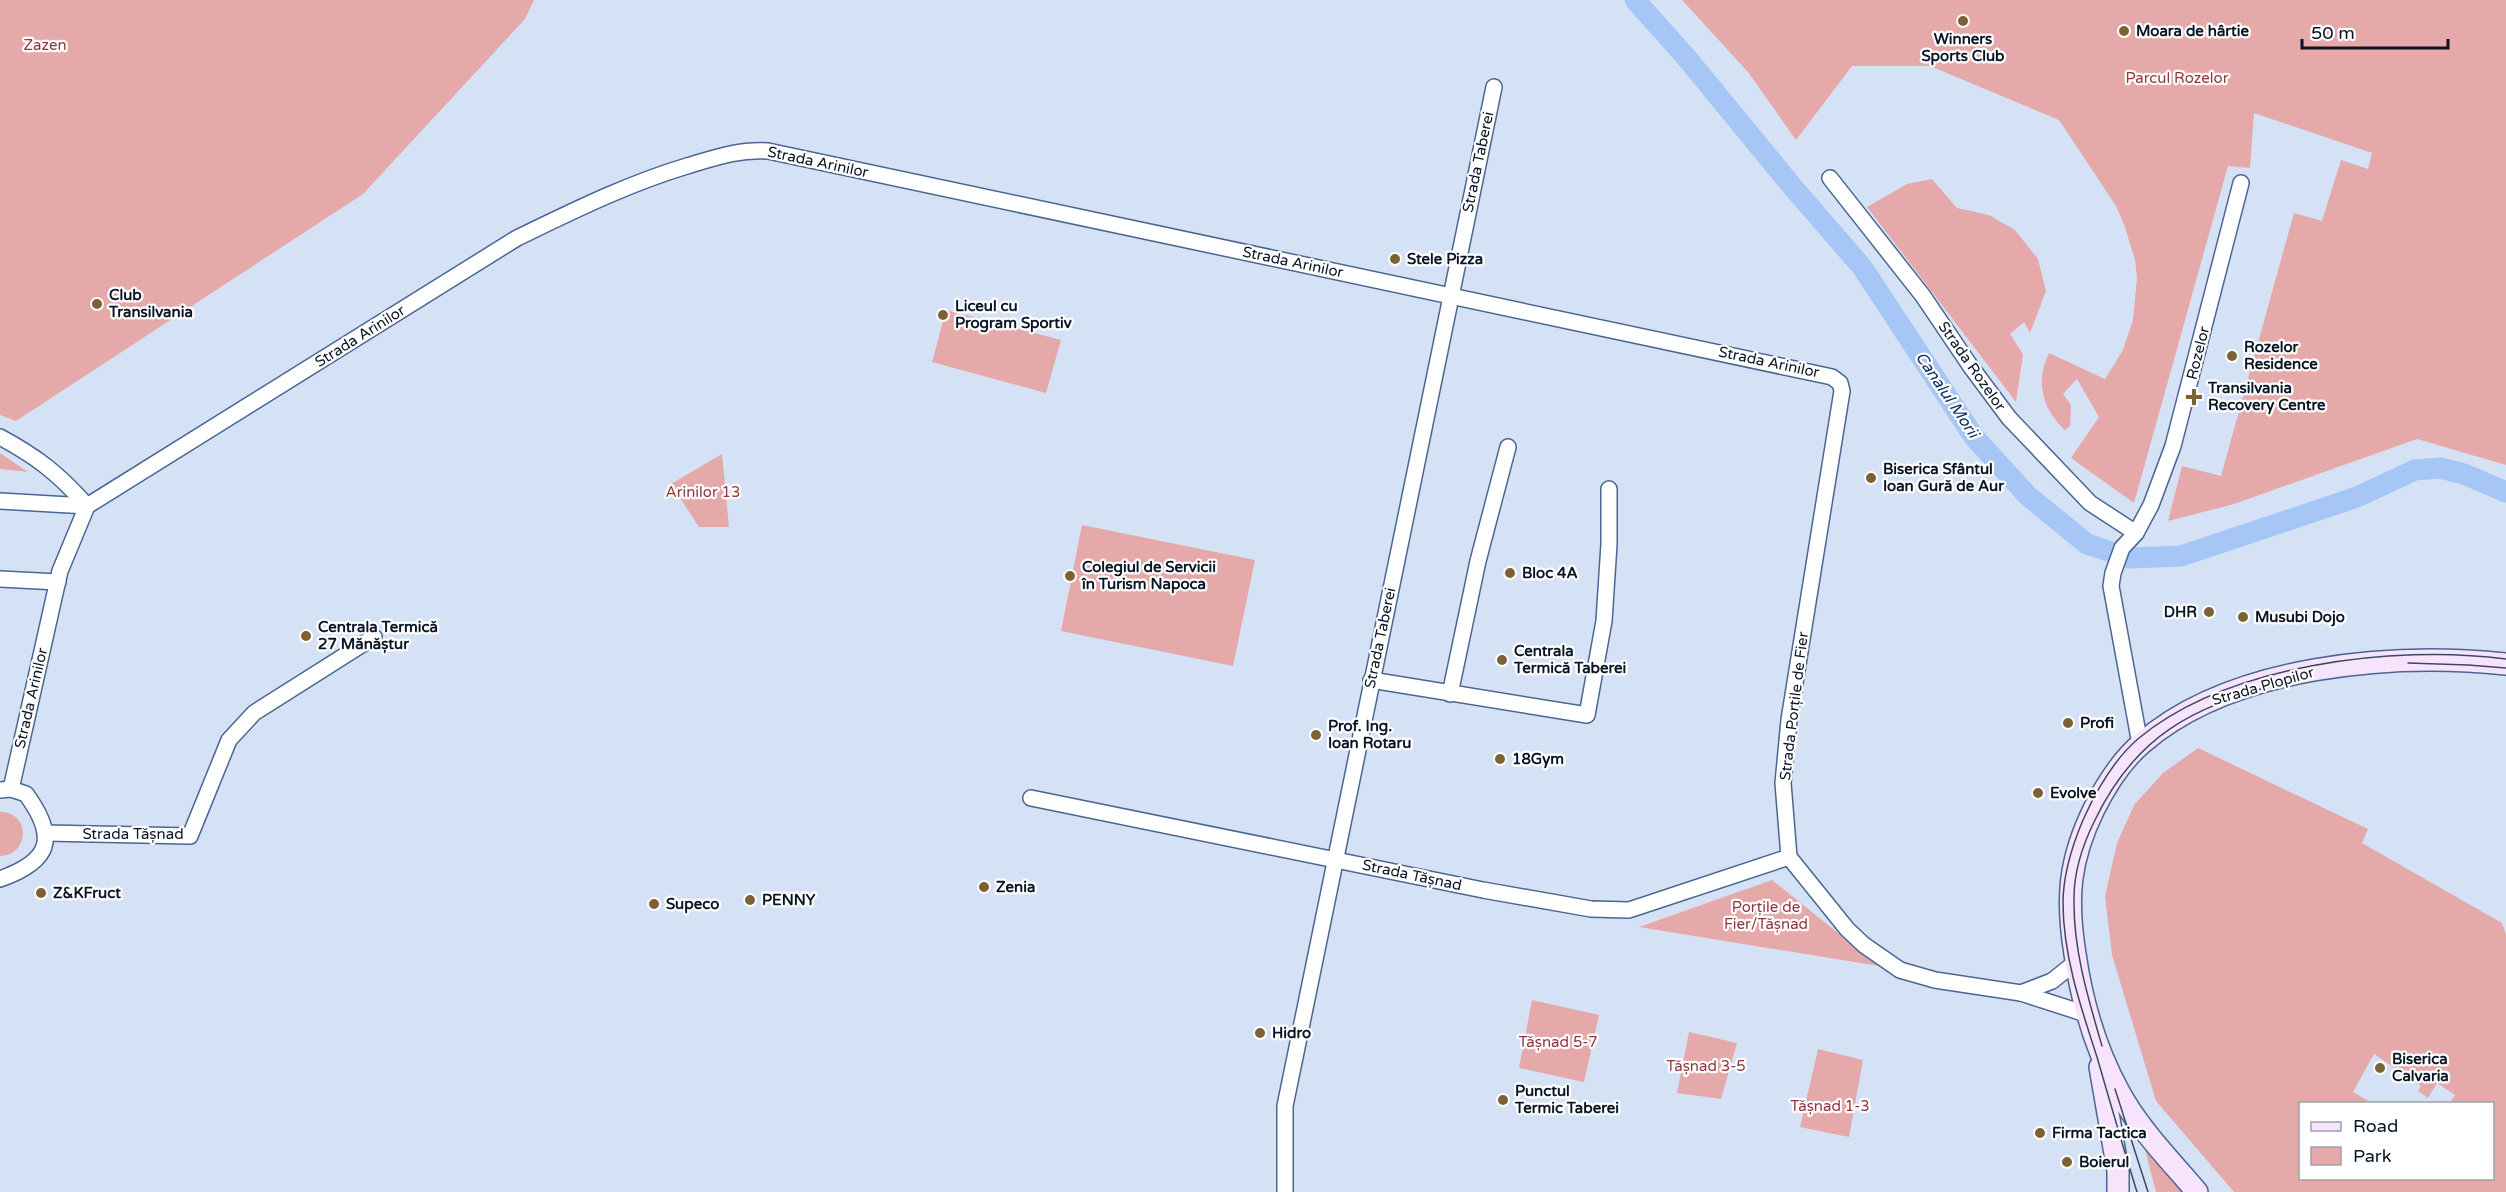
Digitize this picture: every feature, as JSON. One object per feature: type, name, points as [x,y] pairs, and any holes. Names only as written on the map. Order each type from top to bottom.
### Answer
[{"type":"main road","name":"Strada Plopilor","points":[[2197,1192],[2135,1116],[2119,1092],[2097,1046],[2086,1014],[2069,911],[2073,865],[2097,804],[2116,772],[2140,744],[2175,719],[2207,702],[2247,688],[2298,674],[2369,662],[2420,659],[2506,664]]},
{"type":"main road","name":"Strada Plopilor","points":[[2097,1046],[2118,1171],[2118,1192]]},
{"type":"street","name":"Strada Taberei","points":[[1285,1192],[1285,1106],[1449,295],[1494,87]]},
{"type":"street","name":"Strada Arinilor","points":[[46,833],[26,794],[6,789],[60,571],[87,506],[517,238],[645,179],[714,158],[748,150],[779,154],[1817,372],[1832,377],[1840,383]]},
{"type":"street","name":"Strada Rozelor","points":[[1830,177],[1923,296],[2009,418],[2090,503],[2136,533]]},
{"type":"street","name":"Rozelor","points":[[2140,744],[2111,586],[2113,573],[2122,548],[2136,533],[2156,493],[2179,426],[2241,183]]},
{"type":"street","name":"Strada Porțile de Fier","points":[[1789,857],[1783,783],[1789,720],[1842,391],[1840,383]]},
{"type":"street","points":[[0,436],[31,454],[60,476],[87,506]]},
{"type":"street","points":[[1450,694],[1478,561],[1508,447]]},
{"type":"street","points":[[1371,680],[1587,715],[1604,621],[1609,544],[1609,489]]},
{"type":"street","points":[[0,501],[87,506]]},
{"type":"street","points":[[0,579],[58,582]]},
{"type":"street","name":"Strada Tășnad","points":[[46,833],[190,836],[230,741],[240,727],[254,713],[374,637]]},
{"type":"street","name":"Strada Tășnad","points":[[1031,798],[1554,904],[1591,909],[1629,910],[1789,857]]},
{"type":"street","points":[[0,879],[24,871],[37,859],[44,848],[46,833]]},
{"type":"street","points":[[1789,857],[1847,929],[1864,945],[1900,970],[1935,980],[2021,993],[2086,1014]]},
{"type":"street","points":[[2021,993],[2052,981],[2076,963]]},
{"type":"green space","name":"Club Transilvania","points":[[0,0],[534,0],[525,19],[363,194],[16,421],[0,415]]},
{"type":"green space","name":"Parcul Rozelor","points":[[1682,0],[2506,0],[2506,465],[2417,439],[2234,504],[2168,521],[2182,466],[2221,476],[2294,213],[2322,221],[2341,160],[2368,169],[2372,153],[2254,113],[2250,168],[2228,166],[2134,503],[2071,458],[2099,417],[2077,379],[2063,394],[2071,405],[2070,426],[2065,430],[2051,413],[2043,394],[2042,374],[2049,353],[2105,379],[2123,350],[2133,320],[2137,277],[2135,260],[2116,206],[2059,120],[1930,66],[1852,66],[1796,140],[1748,72]]},
{"type":"green space","points":[[1932,179],[1957,208],[1989,215],[2015,230],[2038,259],[2046,291],[2030,333],[2024,322],[2010,334],[2023,354],[2016,402],[1867,207],[1907,184]]},
{"type":"green space","points":[[946,310],[1061,340],[1046,393],[932,362]]},
{"type":"green space","points":[[0,453],[28,472],[0,469]]},
{"type":"green space","name":"Arinilor 13","points":[[722,454],[729,527],[699,527],[671,484]]},
{"type":"green space","points":[[1082,525],[1255,560],[1233,666],[1061,631]]},
{"type":"green space","points":[[2198,748],[2368,829],[2362,843],[2502,923],[2506,935],[2506,1192],[2234,1192],[2156,1101],[2112,955],[2105,896],[2117,843],[2134,805],[2163,773]]},
{"type":"green space","points":[[0,812],[10,814],[17,819],[22,826],[23,834],[17,849],[10,854],[0,856]]},
{"type":"green space","name":"Porțile de Fier/Tășnad","points":[[1772,880],[1879,966],[1639,927]]},
{"type":"green space","name":"Tășnad 5-7","points":[[1532,1000],[1599,1015],[1584,1082],[1519,1068]]},
{"type":"green space","name":"Tășnad 3-5","points":[[1689,1032],[1737,1043],[1721,1099],[1677,1093]]},
{"type":"green space","name":"Tășnad 1-3","points":[[1818,1049],[1863,1060],[1849,1137],[1800,1127]]},
{"type":"green space","points":[[2144,1146],[2184,1192],[2156,1192]]},
{"type":"waterway","name":"Canalul Morii","points":[[1635,0],[1686,57],[1862,267],[1974,437],[2028,496],[2087,544],[2130,558],[2181,556],[2357,497],[2415,470],[2440,468],[2464,474],[2506,492]]},
{"type":"tram line","points":[[2137,1192],[2079,1000],[2064,923],[2066,871],[2072,850],[2088,809],[2114,766],[2139,738],[2176,713],[2218,693],[2264,677],[2364,658],[2461,655],[2506,659]]},
{"type":"tram line","points":[[2408,663],[2506,668]]},
{"type":"tram line","points":[[2102,1046],[2082,973],[2074,917],[2077,868],[2095,820],[2111,791],[2129,766],[2148,746],[2170,729],[2219,703],[2278,684]]},
{"type":"tram line","points":[[2115,1089],[2148,1192]]},
{"type":"place","name":"Winners Sports Club","points":[[1963,21]]},
{"type":"place","name":"Moara de hârtie","points":[[2124,31]]},
{"type":"place","name":"Stele Pizza","points":[[1395,259]]},
{"type":"place","name":"Club Transilvania","points":[[97,304]]},
{"type":"place","name":"Liceul cu Program Sportiv","points":[[943,315]]},
{"type":"place","name":"Rozelor Residence","points":[[2232,356]]},
{"type":"place","name":"Transilvania Recovery Centre","points":[[2194,397]]},
{"type":"place","name":"Biserica Sfântul Ioan Gură de Aur","points":[[1871,478]]},
{"type":"place","name":"Bloc 4A","points":[[1510,573]]},
{"type":"place","name":"Colegiul de Servicii în Turism Napoca","points":[[1070,576]]},
{"type":"place","name":"DHR","points":[[2209,612]]},
{"type":"place","name":"Musubi Dojo","points":[[2243,617]]},
{"type":"place","name":"Centrala Termică 27 Mănăștur","points":[[306,636]]},
{"type":"place","name":"Centrala Termică Taberei","points":[[1502,660]]},
{"type":"place","name":"Profi","points":[[2068,723]]},
{"type":"place","name":"Prof. Ing. Ioan Rotaru","points":[[1316,735]]},
{"type":"place","name":"18Gym","points":[[1500,759]]},
{"type":"place","name":"Evolve","points":[[2038,793]]},
{"type":"place","name":"Zenia","points":[[984,887]]},
{"type":"place","name":"Z&KFruct","points":[[41,893]]},
{"type":"place","name":"PENNY","points":[[750,900]]},
{"type":"place","name":"Supeco","points":[[654,904]]},
{"type":"place","name":"Hidro","points":[[1260,1033]]},
{"type":"place","name":"Biserica Calvaria","points":[[2380,1068]]},
{"type":"place","name":"Punctul Termic Taberei","points":[[1503,1100]]},
{"type":"place","name":"Firma Tactica","points":[[2040,1133]]},
{"type":"place","name":"Boierul","points":[[2067,1162]]},
{"type":"park label","name":"Zazen","points":[[45,45]]}]
